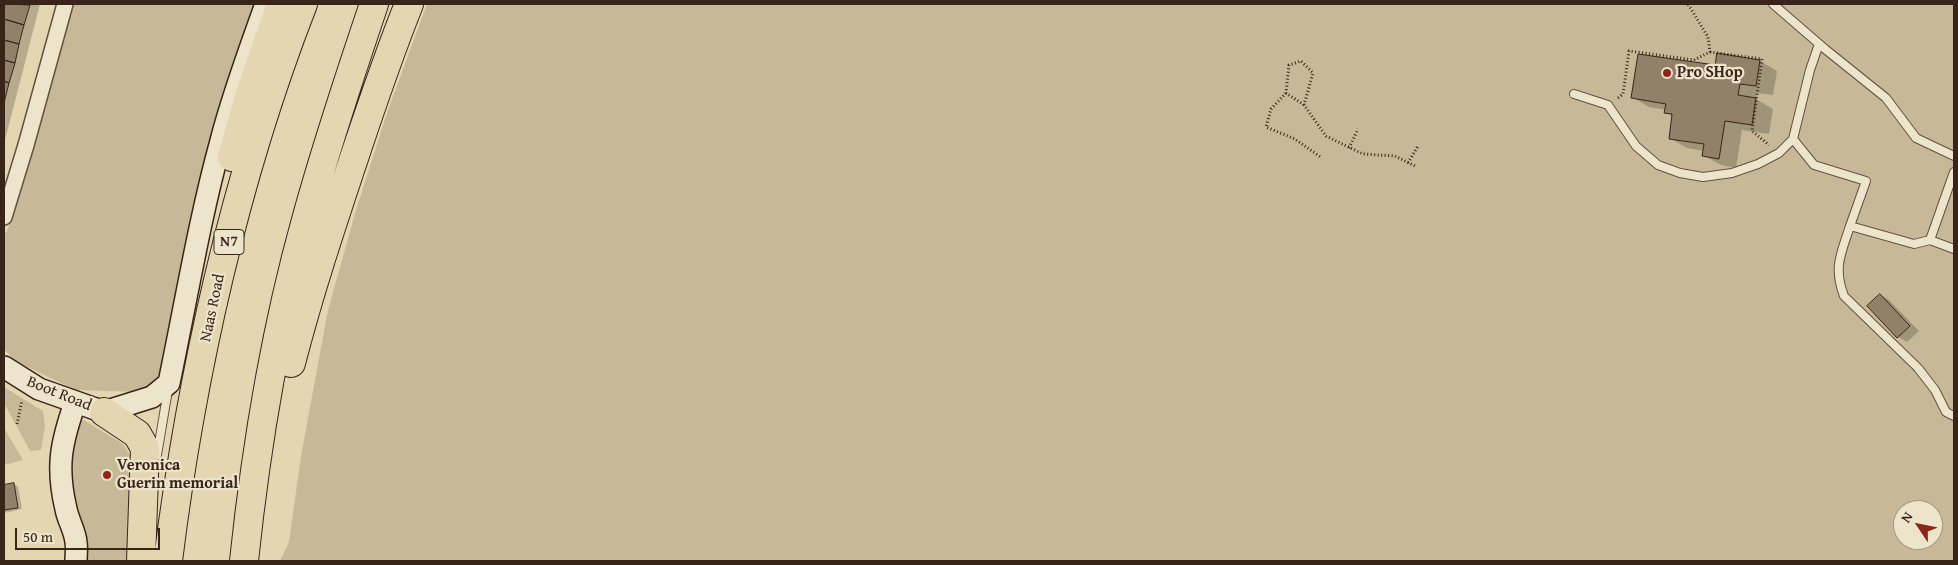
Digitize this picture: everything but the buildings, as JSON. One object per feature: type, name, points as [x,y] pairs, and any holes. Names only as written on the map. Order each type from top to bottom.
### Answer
[{"type":"highway","points":[[165,486],[180,439],[185,387],[202,293],[232,157],[249,97],[280,4]]},
{"type":"highway","name":"Naas Road","points":[[168,561],[165,486],[255,143],[303,4]]},
{"type":"highway","points":[[244,561],[252,482],[276,344],[305,221],[340,105],[374,4]]},
{"type":"highway","points":[[252,482],[274,430],[304,313],[393,42],[409,4]]},
{"type":"highway","points":[[104,412],[137,434],[145,448],[142,561]]},
{"type":"main road","points":[[169,383],[196,247],[221,141],[244,64],[266,4]]},
{"type":"main road","name":"Boot Road","points":[[4,367],[39,389],[104,412],[152,397],[169,383]]},
{"type":"main road","points":[[75,403],[60,458],[63,496],[76,542],[76,561]]},
{"type":"street","points":[[4,217],[65,4]]},
{"type":"lane","points":[[1773,4],[1886,98],[1916,138],[1954,156]]},
{"type":"lane","points":[[1574,94],[1608,105],[1636,146],[1658,165],[1680,174],[1703,177],[1732,173],[1758,164],[1779,153],[1793,139],[1810,70],[1819,44]]},
{"type":"lane","points":[[1793,139],[1814,165],[1866,181],[1838,265],[1838,281],[1844,296],[1918,368],[1935,390],[1946,412],[1954,416]]},
{"type":"lane","points":[[1930,240],[1954,172]]},
{"type":"lane","points":[[1850,226],[1914,244],[1930,240],[1954,249]]},
{"type":"lane","points":[[155,466],[169,383]]},
{"type":"lane","name":"Naas Road","points":[[142,561],[165,486]]},
{"type":"path","points":[[1688,4],[1708,37],[1710,52]]},
{"type":"path","points":[[1608,105],[1623,94],[1630,51],[1694,60],[1710,52],[1762,59],[1752,131],[1779,153]]},
{"type":"path","points":[[1304,105],[1313,73],[1301,61],[1290,65],[1286,93],[1270,109],[1266,127],[1296,139],[1322,158]]},
{"type":"path","points":[[1286,93],[1304,105],[1326,136],[1363,154],[1395,156],[1416,166]]},
{"type":"path","points":[[1349,148],[1358,129]]},
{"type":"path","points":[[1408,163],[1418,146]]},
{"type":"path","points":[[17,424],[22,398]]},
{"type":"shaded area","points":[[74,4],[263,4],[167,370],[141,392],[76,390],[15,361],[4,349],[4,235],[18,200]]},
{"type":"shaded area","points":[[427,4],[1954,4],[1954,561],[280,561],[289,542],[301,456],[328,310],[356,210],[387,113]]},
{"type":"shaded area","points":[[4,387],[43,411],[45,426],[41,450],[30,451],[4,403]]},
{"type":"shaded area","points":[[72,413],[123,444],[139,469],[134,561],[84,561],[66,451]]},
{"type":"shaded area","points":[[4,428],[23,460],[4,465]]},
{"type":"place","name":"Pro SHop","points":[[1667,73]]},
{"type":"place","name":"Veronica Guerin memorial","points":[[107,475]]}]
